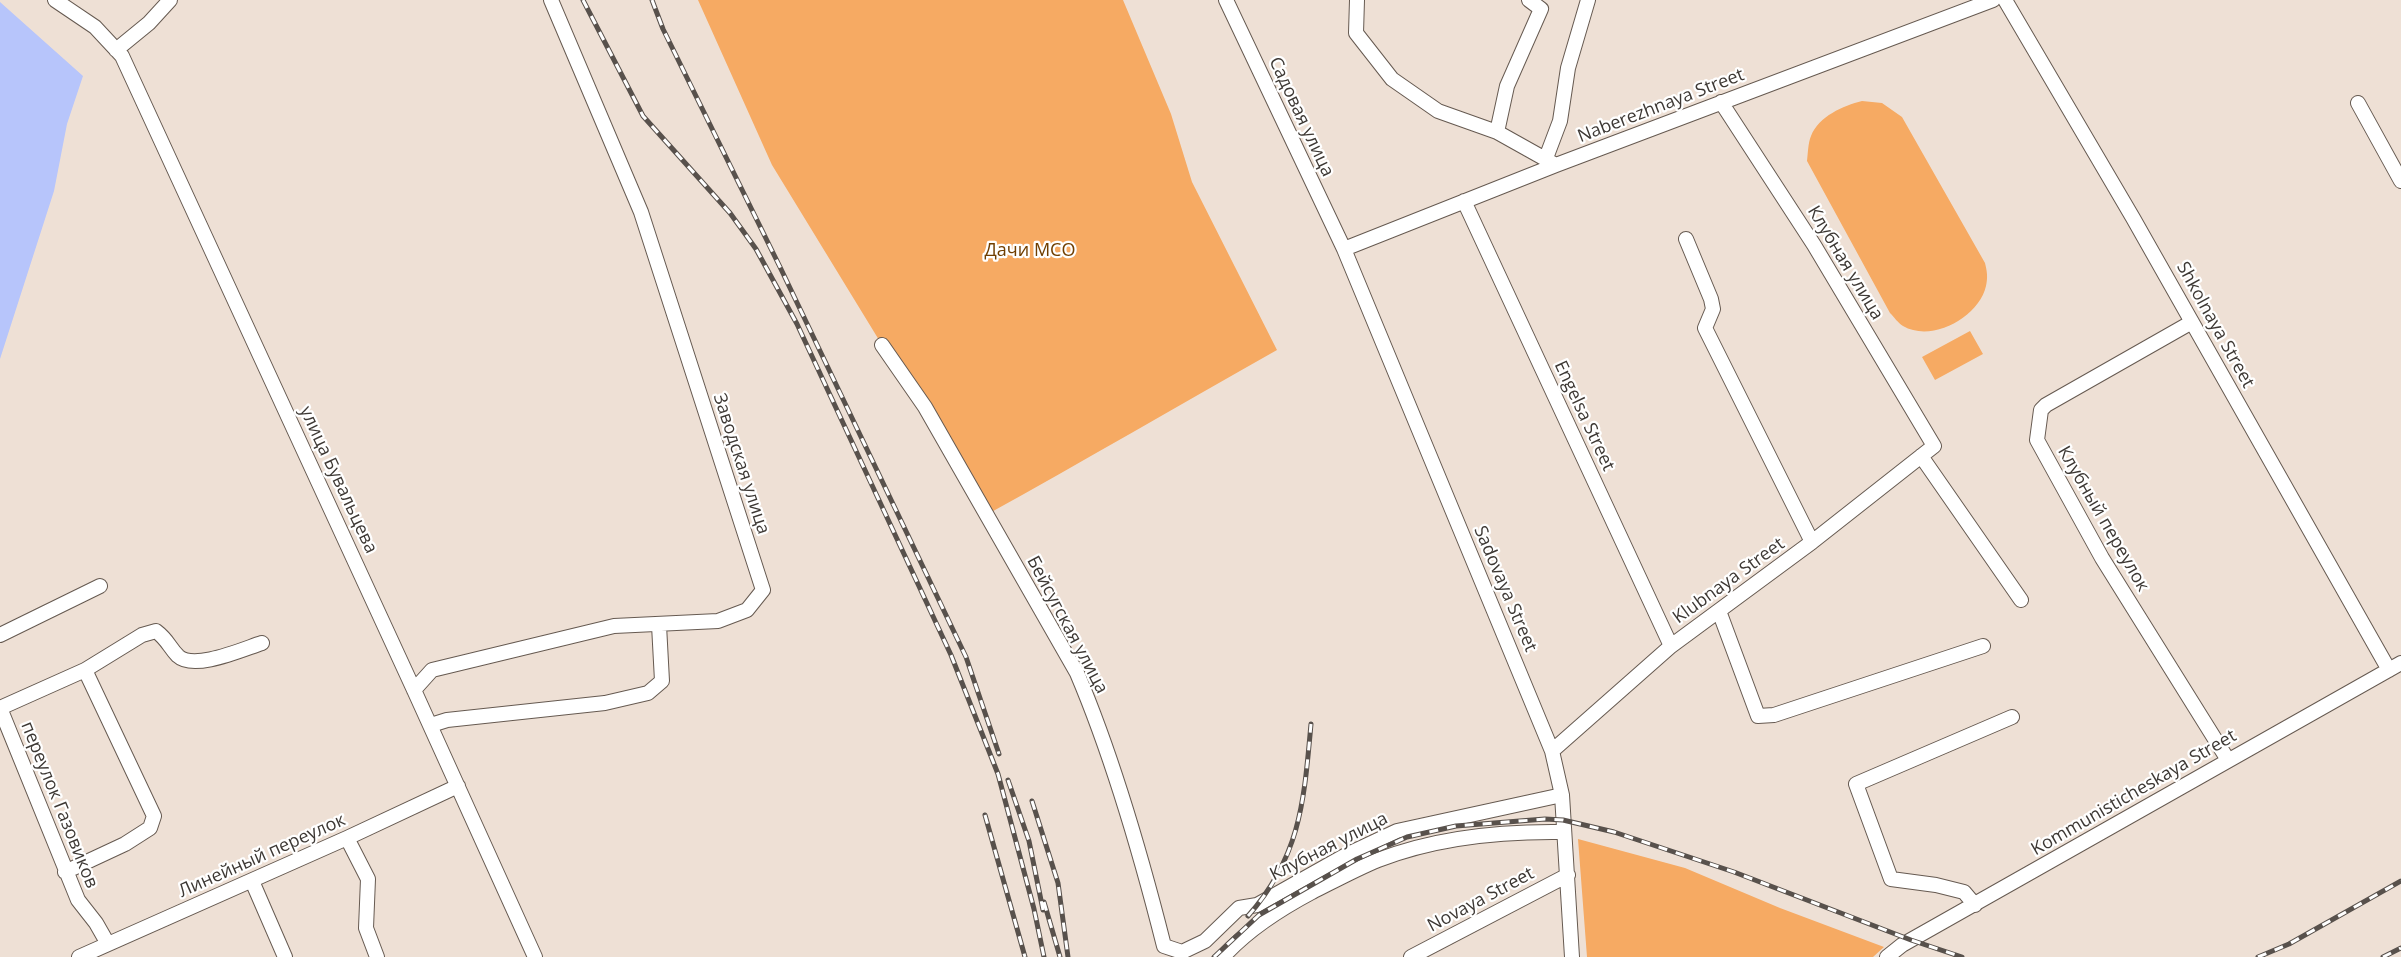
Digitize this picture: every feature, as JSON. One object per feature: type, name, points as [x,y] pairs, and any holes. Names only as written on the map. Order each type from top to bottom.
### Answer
[{"type":"street","name":"улица Бувальцева","points":[[55,0],[95,27],[122,56],[431,725],[535,957]]},
{"type":"street","points":[[116,50],[149,23],[170,0]]},
{"type":"street","name":"Заводская улица","points":[[414,690],[432,670],[614,626],[718,621],[747,610],[763,590],[641,212],[551,0]]},
{"type":"street","name":"Садовая улица","points":[[1226,0],[1344,249]]},
{"type":"street","points":[[1357,0],[1356,33],[1392,79],[1438,111],[1497,132],[1551,161],[1568,68],[1588,0]]},
{"type":"street","points":[[1497,132],[1507,86],[1541,9],[1528,0]]},
{"type":"street","name":"Naberezhnaya Street","points":[[1344,249],[1464,201],[1551,161],[1720,102],[1993,0]]},
{"type":"street","name":"Shkolnaya Street","points":[[2005,0],[2395,666]]},
{"type":"street","name":"Клубная улица","points":[[1720,102],[1814,245],[1934,446],[1921,456]]},
{"type":"street","points":[[2358,103],[2401,181]]},
{"type":"street","name":"Engelsa Street","points":[[1464,201],[1671,646]]},
{"type":"street","points":[[1686,239],[1711,299],[1713,309],[1704,328],[1812,542]]},
{"type":"street","name":"Sadovaya Street","points":[[1344,249],[1552,751],[1562,795],[1572,957]]},
{"type":"street","name":"Клубный переулок","points":[[2192,322],[2046,405],[2041,410],[2037,440],[2102,558],[2228,760]]},
{"type":"street","name":"Бейсугская улица","points":[[882,345],[925,407],[1077,673],[1145,869],[1164,946]]},
{"type":"street","points":[[1921,456],[2021,600]]},
{"type":"street","name":"Klubnaya Street","points":[[1552,751],[1671,646],[1812,542],[1921,456]]},
{"type":"street","points":[[0,635],[100,586]]},
{"type":"street","points":[[1719,611],[1758,716],[1773,715],[1983,646]]},
{"type":"street","points":[[431,725],[447,720],[605,703],[648,693],[662,681],[659,625]]},
{"type":"street","name":"переулок Газовиков","points":[[103,950],[96,923],[78,900],[65,872],[0,708],[85,670],[142,635],[156,632],[167,640],[177,655],[189,662],[206,660],[262,643]]},
{"type":"street","name":"Kommunisticheskaya Street","points":[[1887,957],[1902,945],[2395,666]]},
{"type":"street","points":[[65,872],[125,844],[150,828],[154,816],[85,670]]},
{"type":"street","points":[[1975,905],[1964,892],[1936,885],[1891,879],[1856,784],[2012,717]]},
{"type":"street","name":"Линейный переулок","points":[[79,957],[103,950],[458,786]]},
{"type":"street","name":"Клубная улица","points":[[1164,946],[1182,952],[1205,941],[1239,908],[1257,905],[1346,855],[1397,831],[1562,795]]},
{"type":"street","points":[[1223,957],[1234,945],[1278,910],[1378,860],[1428,844],[1486,834],[1564,832]]},
{"type":"street","points":[[347,838],[368,879],[366,928],[377,957]]},
{"type":"street","name":"Novaya Street","points":[[1411,957],[1568,875]]},
{"type":"street","points":[[252,881],[285,957]]},
{"type":"green space","name":"Дачи МСО","points":[[698,0],[1123,0],[1171,114],[1192,182],[1277,350],[986,515],[772,165]]},
{"type":"green space","points":[[1862,101],[1882,103],[1902,117],[1985,263],[1987,280],[1982,297],[1964,317],[1940,329],[1915,330],[1901,325],[1890,313],[1807,161],[1810,139],[1820,123],[1840,109]]},
{"type":"green space","points":[[1970,331],[1983,354],[1935,380],[1922,357]]},
{"type":"green space","points":[[1578,839],[1685,868],[1780,908],[1884,947],[1873,957],[1587,957]]},
{"type":"water","points":[[0,2],[83,76],[67,124],[54,191],[0,359]]},
{"type":"railway","points":[[583,0],[643,116],[730,213],[756,249],[797,324],[951,655],[998,774],[1034,909],[1044,957]]},
{"type":"railway","points":[[652,0],[663,29],[780,267],[966,657],[999,754]]},
{"type":"railway","points":[[1248,916],[1266,894],[1279,871],[1297,826],[1306,778],[1311,724]]},
{"type":"railway","points":[[1008,780],[1029,841],[1043,910]]},
{"type":"railway","points":[[1032,801],[1058,883],[1068,957]]},
{"type":"railway","points":[[985,815],[1025,957]]},
{"type":"railway","points":[[1214,957],[1259,915],[1357,859],[1407,837],[1456,826],[1545,819],[1563,820],[1614,832],[1734,872],[1911,940],[1962,957]]},
{"type":"railway","points":[[2258,957],[2289,944],[2401,881]]},
{"type":"railway","points":[[1044,902],[1060,957]]},
{"type":"railway","points":[[2383,957],[2401,948]]}]
